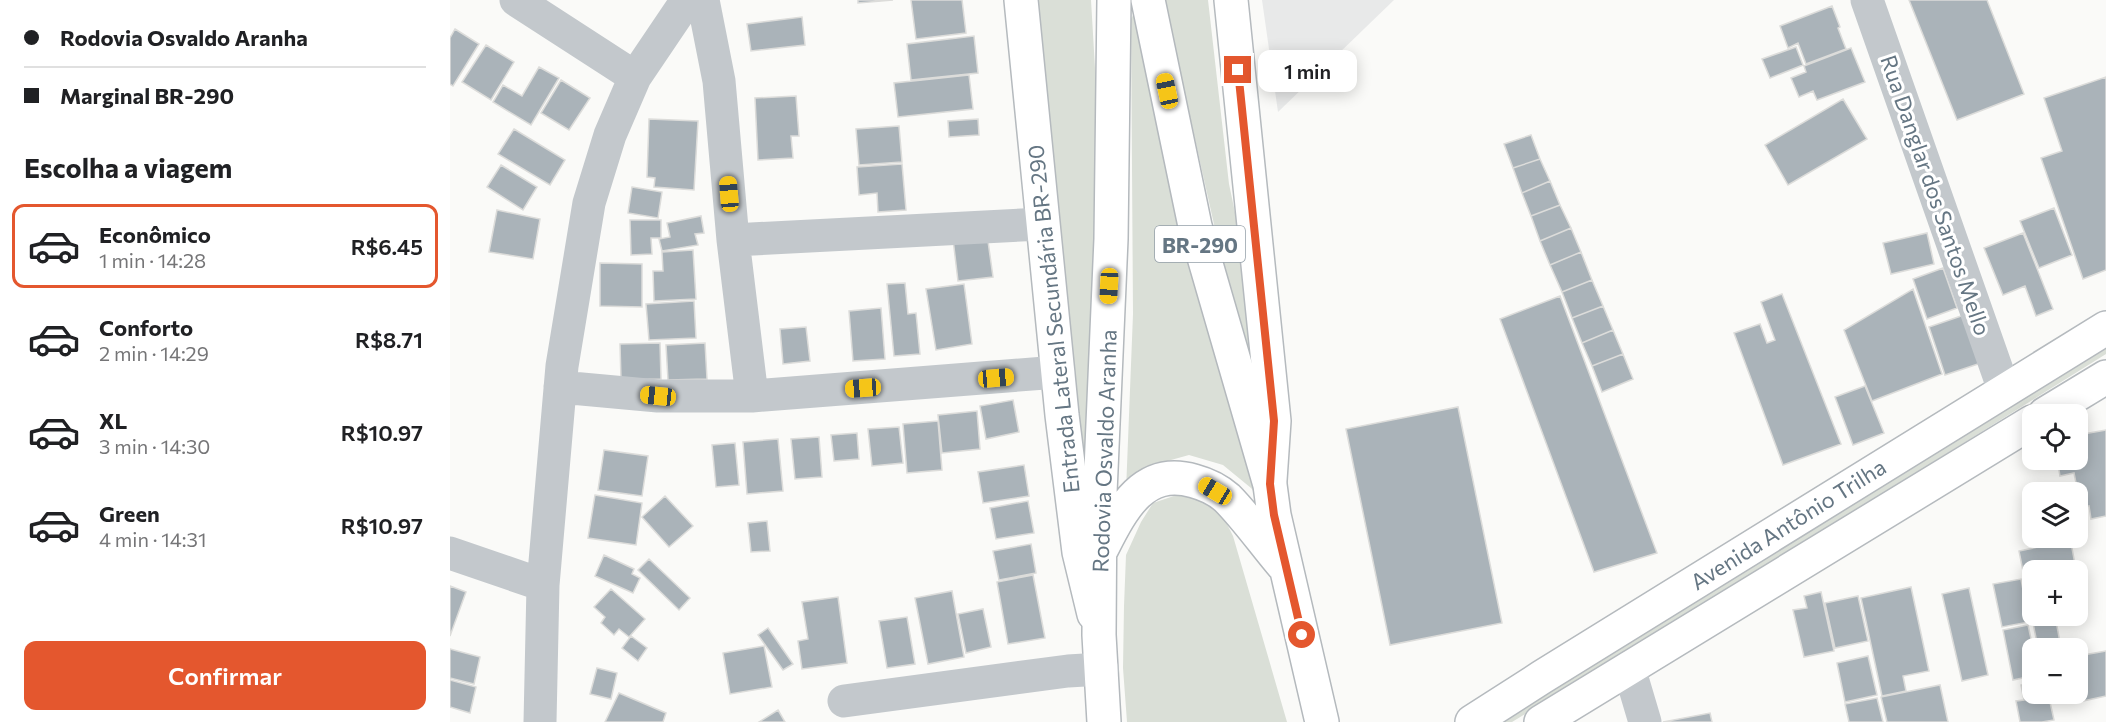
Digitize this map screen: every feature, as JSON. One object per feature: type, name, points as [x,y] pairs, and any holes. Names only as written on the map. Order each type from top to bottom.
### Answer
[{"type":"main road","name":"Entrada Lateral Secundária BR-290","points":[[1021,0],[1042,224],[1079,552],[1099,635]]},
{"type":"main road","name":"Rodovia Osvaldo Aranha","points":[[1104,722],[1099,635],[1100,493],[1111,240],[1114,0]]},
{"type":"main road","name":"BR-290","points":[[1148,0],[1195,226],[1270,484],[1274,515],[1322,722]]},
{"type":"main road","points":[[1231,0],[1274,421],[1270,484]]},
{"type":"main road","name":"Avenida Antônio Trilha","points":[[1472,722],[2106,328]]},
{"type":"main road","points":[[2061,404],[2106,377]]},
{"type":"main road","name":"Avenida Antônio Trilha","points":[[1541,722],[2022,428]]},
{"type":"main road","name":"BR-290","points":[[1100,551],[1120,513],[1135,495],[1164,478],[1183,478],[1205,484],[1226,497],[1287,569]]},
{"type":"street","points":[[516,0],[636,77]]},
{"type":"street","points":[[540,722],[543,585],[560,387],[589,203],[610,135],[636,77],[687,0]]},
{"type":"street","points":[[703,0],[719,81],[733,240],[752,396]]},
{"type":"street","name":"Rua Danglar dos Santos Mello","points":[[1867,0],[2004,390]]},
{"type":"street","points":[[733,240],[1042,224]]},
{"type":"street","points":[[560,387],[658,396],[752,396],[1058,372]]},
{"type":"street","points":[[450,553],[543,585]]},
{"type":"street","points":[[1629,668],[1645,722]]},
{"type":"street","points":[[844,701],[1068,671],[1102,669]]},
{"type":"shaded area","points":[[1035,0],[1091,0],[1097,102],[1096,260],[1085,496]]},
{"type":"shaded area","points":[[1164,0],[1208,0],[1229,184],[1253,298],[1262,403],[1234,314]]},
{"type":"shaded area","points":[[1262,0],[1394,0],[1278,112]]},
{"type":"shaded area","points":[[1133,15],[1139,15],[1264,505],[1251,488],[1223,465],[1189,455],[1153,465],[1126,491],[1133,314],[1131,19]]},
{"type":"shaded area","points":[[2106,345],[2106,354],[2026,404],[2022,404],[2022,407],[1719,596],[1512,722],[1493,722]]},
{"type":"shaded area","points":[[1183,493],[1220,510],[1233,536],[1287,722],[1127,722],[1123,668],[1126,555],[1141,522],[1153,503]]},
{"type":"building","points":[[858,0],[893,0],[858,3]]},
{"type":"building","points":[[911,0],[962,0],[966,33],[916,39]]},
{"type":"building","points":[[1909,0],[1987,0],[2024,94],[1957,120]]},
{"type":"building","points":[[1832,6],[1846,49],[1806,64],[1798,43],[1788,48],[1780,26]]},
{"type":"building","points":[[802,17],[805,45],[751,51],[747,24]]},
{"type":"building","points":[[455,29],[479,44],[453,86],[450,84],[450,38]]},
{"type":"building","points":[[974,36],[978,73],[911,80],[907,44]]},
{"type":"building","points":[[486,45],[514,62],[491,100],[462,82]]},
{"type":"building","points":[[1796,47],[1803,65],[1770,78],[1762,59]]},
{"type":"building","points":[[1851,48],[1865,82],[1817,100],[1813,91],[1799,97],[1791,78],[1806,72],[1804,66]]},
{"type":"building","points":[[539,67],[559,78],[531,125],[493,102],[503,85],[522,96]]},
{"type":"building","points":[[969,75],[973,109],[898,117],[894,83]]},
{"type":"building","points":[[2106,77],[2106,270],[2083,279],[2041,158],[2062,151],[2044,98]]},
{"type":"building","points":[[561,80],[590,98],[569,130],[541,113]]},
{"type":"building","points":[[796,96],[799,136],[791,136],[793,158],[758,160],[755,98]]},
{"type":"building","points":[[1843,99],[1867,139],[1788,185],[1765,145]]},
{"type":"building","points":[[649,119],[698,121],[694,190],[654,187],[655,178],[647,177]]},
{"type":"building","points":[[978,119],[979,135],[949,137],[948,121]]},
{"type":"building","points":[[899,126],[902,162],[859,165],[856,129]]},
{"type":"building","points":[[514,129],[565,160],[550,185],[498,154]]},
{"type":"building","points":[[1531,135],[1540,159],[1513,168],[1504,144]]},
{"type":"building","points":[[1540,159],[1550,181],[1522,193],[1513,168]]},
{"type":"building","points":[[902,164],[906,210],[878,212],[877,193],[859,195],[857,167]]},
{"type":"building","points":[[501,165],[537,187],[523,210],[487,187]]},
{"type":"building","points":[[1550,181],[1560,205],[1531,216],[1522,193]]},
{"type":"building","points":[[632,187],[662,192],[658,218],[628,213]]},
{"type":"building","points":[[1560,205],[1571,228],[1540,241],[1531,216]]},
{"type":"building","points":[[2054,208],[2072,255],[2039,268],[2020,221]]},
{"type":"building","points":[[497,210],[540,219],[533,259],[489,252]]},
{"type":"building","points":[[701,216],[704,233],[695,234],[698,245],[662,251],[659,239],[670,237],[667,223]]},
{"type":"building","points":[[630,220],[661,220],[661,238],[651,238],[652,254],[631,255]]},
{"type":"building","points":[[1571,228],[1581,252],[1550,265],[1540,241]]},
{"type":"building","points":[[1927,233],[1934,264],[1891,274],[1883,243]]},
{"type":"building","points":[[2023,233],[2053,309],[2036,316],[2025,286],[2003,295],[1984,248]]},
{"type":"building","points":[[987,234],[993,277],[958,281],[953,239]]},
{"type":"building","points":[[693,250],[696,299],[654,301],[653,271],[663,271],[662,252]]},
{"type":"building","points":[[1581,252],[1592,280],[1562,292],[1550,265]]},
{"type":"building","points":[[600,263],[642,264],[642,307],[600,306]]},
{"type":"building","points":[[1943,268],[1957,308],[1927,319],[1913,279]]},
{"type":"building","points":[[1592,280],[1603,306],[1572,318],[1562,292]]},
{"type":"building","points":[[905,283],[908,314],[916,313],[920,354],[894,356],[887,284]]},
{"type":"building","points":[[964,284],[972,344],[936,350],[926,289]]},
{"type":"building","points":[[1913,289],[1942,374],[1872,401],[1844,330]]},
{"type":"building","points":[[1782,294],[1841,444],[1783,465],[1734,333],[1760,324],[1767,343],[1775,340],[1761,302]]},
{"type":"building","points":[[1560,296],[1657,553],[1594,572],[1500,319]]},
{"type":"building","points":[[694,301],[696,338],[649,340],[646,304]]},
{"type":"building","points":[[1603,306],[1613,330],[1582,343],[1572,318]]},
{"type":"building","points":[[881,308],[885,359],[853,361],[849,311]]},
{"type":"building","points":[[1964,315],[1981,363],[1945,375],[1929,327]]},
{"type":"building","points":[[806,327],[810,361],[783,364],[780,329]]},
{"type":"building","points":[[1613,330],[1623,354],[1592,366],[1582,343]]},
{"type":"building","points":[[660,343],[661,379],[621,380],[620,344]]},
{"type":"building","points":[[705,343],[707,379],[668,380],[666,345]]},
{"type":"building","points":[[1623,354],[1633,379],[1602,392],[1592,366]]},
{"type":"building","points":[[1865,386],[1884,433],[1853,445],[1835,397]]},
{"type":"building","points":[[1013,400],[1019,432],[986,439],[980,406]]},
{"type":"building","points":[[1458,407],[1502,623],[1390,645],[1346,429]]},
{"type":"building","points":[[977,411],[980,449],[942,453],[938,415]]},
{"type":"building","points":[[938,421],[942,470],[907,473],[903,424]]},
{"type":"building","points":[[899,427],[903,463],[872,466],[868,429]]},
{"type":"building","points":[[2106,430],[2106,516],[2091,519],[2088,506],[2088,482],[2076,482],[2074,473],[2060,476],[2059,470],[2088,470],[2088,433]]},
{"type":"building","points":[[857,433],[859,459],[834,461],[831,435]]},
{"type":"building","points":[[819,437],[822,477],[795,479],[791,439]]},
{"type":"building","points":[[778,439],[783,491],[747,494],[743,442]]},
{"type":"building","points":[[735,443],[739,485],[716,487],[712,445]]},
{"type":"building","points":[[604,450],[648,456],[642,496],[598,490]]},
{"type":"building","points":[[1024,465],[1029,496],[983,503],[978,472]]},
{"type":"building","points":[[595,495],[642,503],[636,545],[588,538]]},
{"type":"building","points":[[665,496],[693,526],[669,547],[642,517]]},
{"type":"building","points":[[1028,501],[1034,533],[996,539],[990,508]]},
{"type":"building","points":[[767,521],[770,551],[751,552],[748,523]]},
{"type":"building","points":[[1031,544],[1036,573],[999,580],[993,551]]},
{"type":"building","points":[[2033,548],[2072,548],[2074,560],[2022,560],[2022,566],[2019,551]]},
{"type":"building","points":[[604,555],[634,569],[632,574],[640,578],[633,593],[595,576]]},
{"type":"building","points":[[649,559],[690,598],[679,610],[638,570]]},
{"type":"building","points":[[1033,575],[1045,638],[1008,644],[997,582]]},
{"type":"building","points":[[2021,579],[2022,623],[2002,627],[1993,584]]},
{"type":"building","points":[[450,586],[466,592],[450,636]]},
{"type":"building","points":[[1911,587],[1929,671],[1903,676],[1906,691],[1882,696],[1861,598]]},
{"type":"building","points":[[1969,588],[1988,675],[1962,681],[1942,594]]},
{"type":"building","points":[[611,589],[645,619],[629,637],[619,629],[614,635],[601,623],[605,617],[594,607]]},
{"type":"building","points":[[952,591],[964,657],[928,664],[915,598]]},
{"type":"building","points":[[1821,592],[1834,651],[1804,657],[1793,610],[1807,608],[1804,596]]},
{"type":"building","points":[[1858,596],[1868,641],[1835,648],[1825,603]]},
{"type":"building","points":[[838,597],[847,663],[802,669],[798,641],[808,639],[802,602]]},
{"type":"building","points":[[983,609],[991,647],[966,653],[958,614]]},
{"type":"building","points":[[907,617],[915,664],[887,668],[879,621]]},
{"type":"building","points":[[2028,626],[2031,638],[2022,638],[2022,678],[2013,680],[2003,630]]},
{"type":"building","points":[[2034,626],[2057,626],[2059,638],[2036,638]]},
{"type":"building","points":[[768,628],[793,664],[783,670],[758,635]]},
{"type":"building","points":[[631,636],[647,648],[638,661],[622,648]]},
{"type":"building","points":[[764,646],[772,687],[730,694],[723,653]]},
{"type":"building","points":[[450,649],[480,657],[474,684],[450,678]]},
{"type":"building","points":[[2106,651],[2106,696],[2088,700],[2088,654]]},
{"type":"building","points":[[1868,656],[1877,695],[1845,702],[1837,663]]},
{"type":"building","points":[[597,668],[617,673],[611,699],[590,694]]},
{"type":"building","points":[[450,680],[476,687],[470,713],[450,707]]},
{"type":"building","points":[[1940,685],[1948,722],[1887,722],[1881,697]]},
{"type":"building","points":[[619,693],[666,713],[663,722],[605,722]]},
{"type":"building","points":[[1877,698],[1883,722],[1849,722],[1845,704]]},
{"type":"building","points":[[2022,700],[2022,704],[2050,704],[2054,720],[2020,722],[2016,701]]},
{"type":"building","points":[[778,710],[785,722],[759,722]]},
{"type":"building","points":[[1710,713],[1712,722],[1663,722]]},
{"type":"route","points":[[1238,70],[1274,421],[1270,484],[1274,515],[1302,635]]}]
